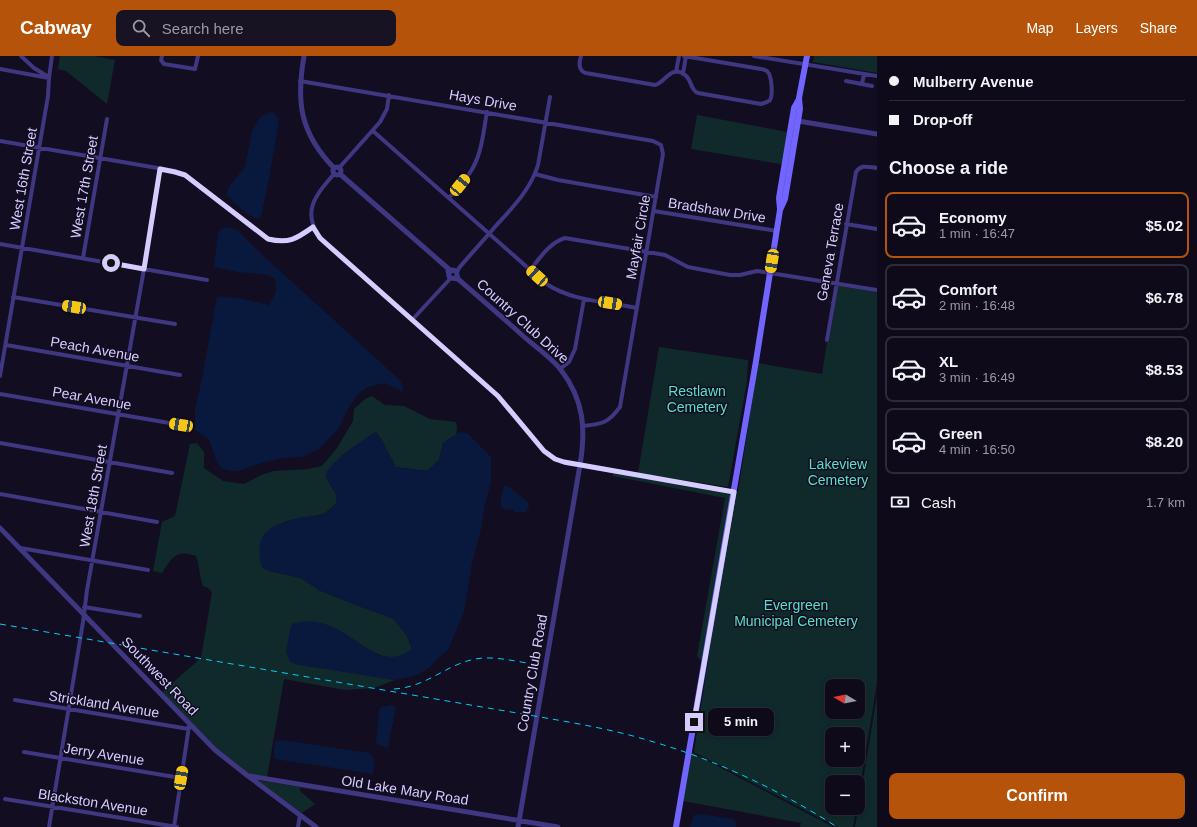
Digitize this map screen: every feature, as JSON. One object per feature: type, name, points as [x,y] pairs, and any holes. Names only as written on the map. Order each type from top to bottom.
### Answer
[{"type":"main road","points":[[780,210],[785,200],[800,109],[799,98],[807,56]]},
{"type":"main road","points":[[676,827],[734,492],[777,231],[780,210],[779,198],[794,108],[799,98]]},
{"type":"street","points":[[21,56],[34,68],[49,78]]},
{"type":"street","name":"West 16th Street","points":[[0,376],[48,96],[52,56]]},
{"type":"street","points":[[162,56],[161,60],[163,63],[184,68],[196,68],[198,56]]},
{"type":"street","name":"Country Club Drive","points":[[304,56],[300,81],[300,101],[306,125],[317,149],[337,171],[560,369],[574,392],[583,426],[584,443],[570,524]]},
{"type":"street","points":[[581,56],[580,64],[583,72],[655,85],[660,84],[668,74],[676,72],[683,74],[690,80],[693,90],[698,93],[761,104],[770,100],[771,77],[767,71],[754,67],[685,56],[683,74]]},
{"type":"street","points":[[676,72],[679,56]]},
{"type":"street","points":[[754,56],[877,76]]},
{"type":"street","points":[[0,69],[49,78]]},
{"type":"street","points":[[862,84],[864,74]]},
{"type":"street","name":"Hays Drive","points":[[300,81],[654,141],[661,145]]},
{"type":"street","points":[[846,81],[872,86]]},
{"type":"street","points":[[389,96],[387,109],[384,116],[316,195],[312,206],[311,215],[313,227],[320,238],[498,396],[544,451],[555,459],[580,465],[734,492]]},
{"type":"street","points":[[412,320],[529,188],[535,174],[550,97]]},
{"type":"street","points":[[449,198],[475,165],[479,153],[487,112]]},
{"type":"street","name":"West 17th Street","points":[[83,258],[107,119]]},
{"type":"street","points":[[798,121],[877,134]]},
{"type":"street","points":[[373,130],[553,289],[562,294],[584,299],[637,308]]},
{"type":"street","points":[[0,141],[160,169],[185,175],[268,239],[280,242],[290,241],[313,227]]},
{"type":"street","name":"Mayfair Circle","points":[[583,426],[603,423],[615,414],[620,407],[663,154],[661,145]]},
{"type":"street","name":"Geneva Terrace","points":[[827,340],[856,172],[858,168],[863,166],[877,168]]},
{"type":"street","name":"West 18th Street","points":[[49,827],[84,607],[136,317],[160,169]]},
{"type":"street","name":"Bradshaw Drive","points":[[535,174],[558,180],[656,197]]},
{"type":"street","name":"Bradshaw Drive","points":[[654,211],[777,231]]},
{"type":"street","points":[[846,224],[877,229]]},
{"type":"street","points":[[530,270],[551,245],[565,238],[665,255],[688,267],[740,275],[757,271],[877,290]]},
{"type":"street","points":[[0,244],[207,280]]},
{"type":"street","points":[[13,297],[175,324]]},
{"type":"street","points":[[560,369],[569,362],[575,349],[584,299]]},
{"type":"street","name":"Peach Avenue","points":[[6,344],[180,375]]},
{"type":"street","name":"Pear Avenue","points":[[0,394],[181,425]]},
{"type":"street","points":[[0,443],[172,473]]},
{"type":"street","points":[[0,494],[157,522]]},
{"type":"street","name":"Country Club Road","points":[[518,827],[570,524]]},
{"type":"street","name":"Southwest Road","points":[[0,528],[84,614],[189,726],[215,750],[316,827]]},
{"type":"street","points":[[20,548],[148,570]]},
{"type":"street","points":[[84,607],[140,616]]},
{"type":"street","name":"Strickland Avenue","points":[[15,700],[189,726]]},
{"type":"street","points":[[175,827],[189,726]]},
{"type":"street","name":"Jerry Avenue","points":[[24,752],[181,778]]},
{"type":"street","name":"Old Lake Mary Road","points":[[248,776],[558,827]]},
{"type":"street","name":"Blackston Avenue","points":[[5,799],[175,827]]},
{"type":"street","points":[[298,827],[300,815]]},
{"type":"green space","points":[[60,56],[94,56],[115,60],[107,104],[66,71],[58,69]]},
{"type":"green space","points":[[814,56],[877,56],[877,73],[813,62]]},
{"type":"green space","points":[[697,115],[793,133],[786,165],[691,149]]},
{"type":"green space","name":"Evergreen Municipal Cemetery","points":[[838,286],[877,292],[877,683],[865,756],[865,727],[825,727],[825,767],[863,767],[862,775],[825,775],[825,815],[856,815],[853,827],[837,827],[694,752],[734,492],[738,492],[758,363],[822,374],[827,342],[829,342]]},
{"type":"green space","name":"Restlawn Cemetery","points":[[659,347],[748,360],[747,381],[728,487],[638,473]]},
{"type":"green space","points":[[372,396],[385,405],[404,406],[430,419],[456,422],[456,435],[443,443],[439,460],[427,471],[395,467],[382,440],[376,432],[342,455],[327,479],[337,496],[336,504],[324,514],[286,521],[269,571],[301,578],[319,590],[394,619],[407,636],[412,649],[397,657],[390,657],[383,656],[369,650],[355,641],[295,664],[395,680],[374,688],[345,690],[284,679],[267,777],[249,774],[217,749],[162,692],[201,658],[212,592],[203,586],[196,556],[184,553],[180,554],[172,559],[162,573],[153,571],[162,522],[175,516],[190,444],[197,443],[204,452],[204,468],[223,481],[244,484],[261,475],[274,471],[308,469],[322,466],[337,448],[353,421],[354,409],[365,399]]},
{"type":"green space","points":[[613,473],[731,494],[702,661],[697,656],[725,498],[613,476]]},
{"type":"green space","points":[[877,696],[877,827],[855,827],[857,815],[865,815],[865,775],[864,775]]},
{"type":"green space","points":[[692,752],[833,827],[800,827],[801,823],[683,801]]},
{"type":"green space","points":[[256,780],[332,792],[300,788],[300,791],[315,804],[302,813]]},
{"type":"water","points":[[273,111],[279,120],[261,217],[258,219],[247,214],[226,195],[230,185],[245,167],[252,131],[260,117]]},
{"type":"water","points":[[227,227],[237,230],[401,381],[403,392],[385,383],[368,387],[358,394],[348,409],[338,429],[318,450],[302,457],[283,458],[261,463],[238,471],[230,471],[221,468],[216,460],[209,439],[195,430],[195,410],[217,297],[239,298],[269,305],[276,292],[275,279],[268,275],[238,272],[214,267],[218,233],[221,229]]},
{"type":"water","points":[[375,432],[382,440],[396,467],[427,471],[439,460],[443,443],[459,432],[467,433],[491,457],[491,483],[472,563],[464,612],[448,650],[430,667],[418,675],[395,680],[290,662],[286,652],[292,624],[304,622],[316,622],[338,629],[377,655],[387,657],[400,656],[412,649],[407,636],[394,619],[319,590],[301,578],[262,568],[260,555],[262,537],[274,526],[303,517],[322,515],[336,504],[336,494],[326,477],[328,470],[339,458]]},
{"type":"water","points":[[504,486],[508,486],[528,502],[529,508],[526,512],[515,512],[512,509],[507,510],[501,508],[501,498]]},
{"type":"water","points":[[391,705],[396,707],[388,748],[376,744],[379,710],[381,707]]},
{"type":"water","points":[[281,740],[370,753],[374,759],[373,774],[275,759],[275,741]]},
{"type":"water","points":[[700,814],[733,819],[736,822],[736,827],[690,827],[694,815]]},
{"type":"railway","points":[[0,624],[546,718],[622,733],[697,756],[745,776],[792,800],[837,827]]},
{"type":"railway","points":[[394,689],[416,684],[454,666],[475,659],[494,658],[527,663]]},
{"type":"route","points":[[111,263],[144,269],[160,169],[185,175],[268,239],[280,242],[290,241],[313,227],[320,238],[498,396],[544,451],[555,459],[580,465],[734,492],[694,722]]},
{"type":"park label","name":"Lakeview Cemetery","points":[[838,472]]}]
